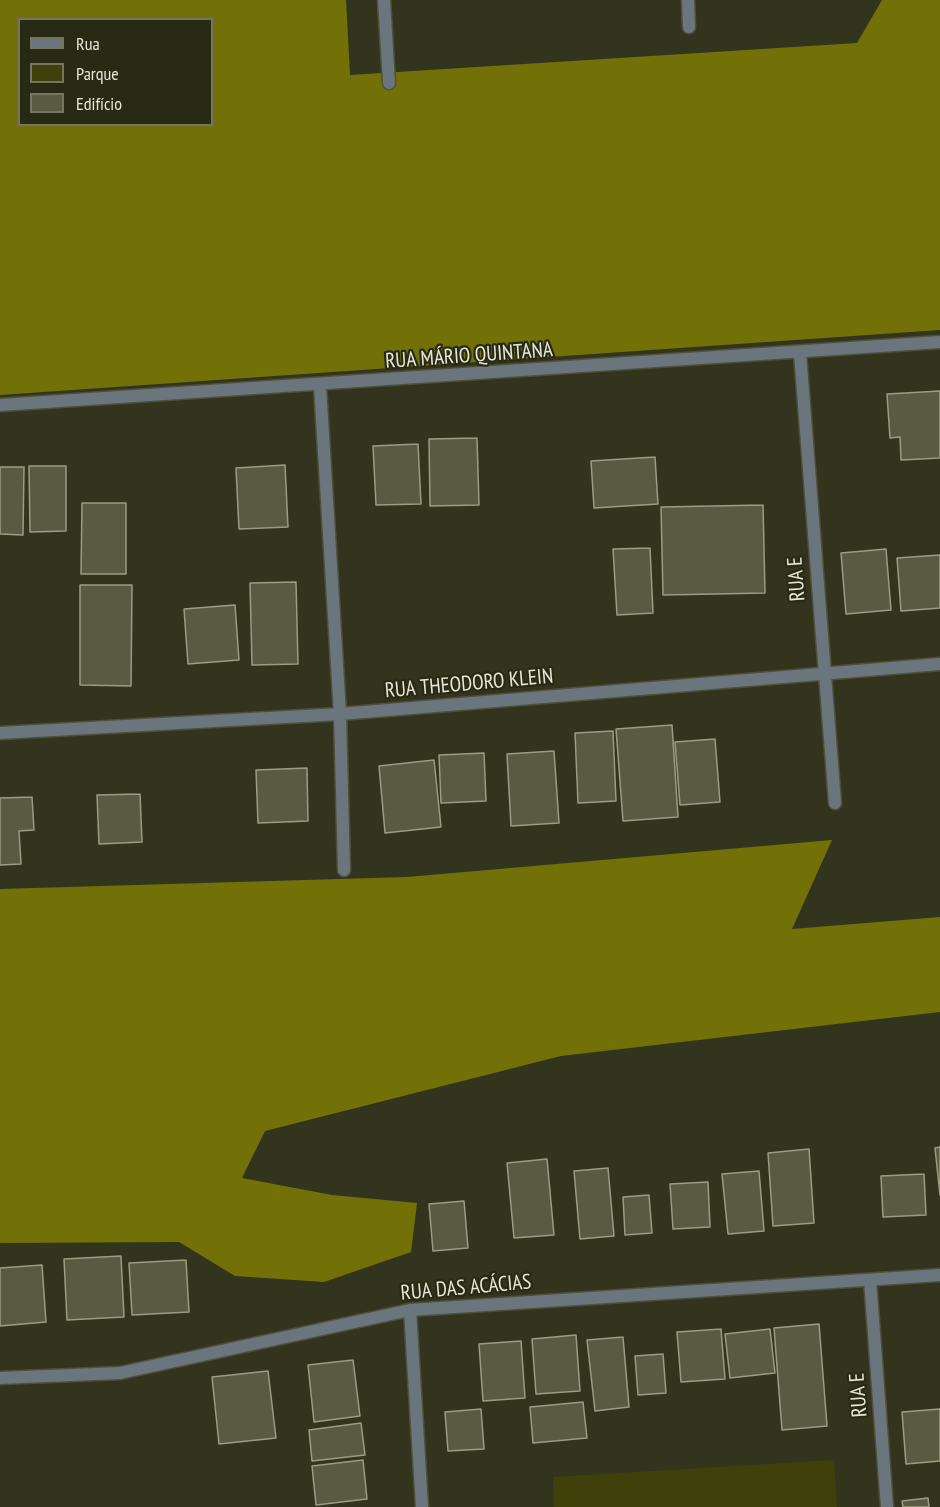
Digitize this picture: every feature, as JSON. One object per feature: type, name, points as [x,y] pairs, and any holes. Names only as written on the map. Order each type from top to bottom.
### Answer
[{"type":"street","points":[[384,0],[389,83]]},
{"type":"street","points":[[688,0],[689,27]]},
{"type":"street","name":"RUA MÁRIO QUINTANA","points":[[0,405],[320,386],[940,342]]},
{"type":"street","name":"RUA E","points":[[800,353],[835,803]]},
{"type":"street","points":[[320,386],[340,714],[344,870]]},
{"type":"street","name":"RUA THEODORO KLEIN","points":[[0,733],[340,714],[940,664]]},
{"type":"street","name":"RUA DAS ACÁCIAS","points":[[0,1378],[120,1373],[410,1310],[940,1275]]},
{"type":"street","name":"RUA E","points":[[870,1280],[887,1507]]},
{"type":"street","points":[[410,1310],[422,1507]]},
{"type":"green space","points":[[834,1460],[837,1507],[554,1507],[553,1477]]},
{"type":"shaded area","points":[[0,0],[346,0],[350,75],[857,43],[882,0],[940,0],[940,330],[0,395]]},
{"type":"shaded area","points":[[832,840],[792,929],[940,917],[940,1012],[561,1056],[265,1131],[242,1178],[332,1195],[417,1203],[411,1252],[324,1282],[235,1276],[179,1242],[0,1243],[0,889],[407,877]]},
{"type":"building","points":[[940,391],[940,458],[901,460],[900,437],[890,438],[887,394]]},
{"type":"building","points":[[477,438],[479,505],[430,506],[429,439]]},
{"type":"building","points":[[418,444],[421,504],[376,505],[373,446]]},
{"type":"building","points":[[655,457],[658,504],[594,508],[591,461]]},
{"type":"building","points":[[285,465],[288,527],[239,529],[236,468]]},
{"type":"building","points":[[29,466],[66,466],[66,531],[30,532]]},
{"type":"building","points":[[0,467],[24,467],[23,535],[0,534]]},
{"type":"building","points":[[82,503],[126,503],[126,574],[81,574]]},
{"type":"building","points":[[763,505],[765,593],[663,595],[661,507]]},
{"type":"building","points":[[650,548],[653,613],[617,615],[613,549]]},
{"type":"building","points":[[886,549],[891,610],[846,614],[841,553]]},
{"type":"building","points":[[940,555],[940,608],[901,611],[897,558]]},
{"type":"building","points":[[296,582],[298,664],[252,665],[250,583]]},
{"type":"building","points":[[80,585],[132,585],[131,686],[80,685]]},
{"type":"building","points":[[235,605],[239,660],[188,664],[184,609]]},
{"type":"building","points":[[672,725],[678,817],[623,821],[616,729]]},
{"type":"building","points":[[613,731],[616,801],[578,803],[575,733]]},
{"type":"building","points":[[715,739],[720,802],[680,805],[675,742]]},
{"type":"building","points":[[554,751],[559,823],[511,826],[507,754]]},
{"type":"building","points":[[484,753],[486,801],[441,803],[439,755]]},
{"type":"building","points":[[434,760],[441,827],[385,833],[379,766]]},
{"type":"building","points":[[307,768],[308,821],[258,823],[256,770]]},
{"type":"building","points":[[140,794],[142,842],[99,844],[97,795]]},
{"type":"building","points":[[32,797],[34,830],[19,831],[21,864],[0,865],[0,798]]},
{"type":"building","points":[[940,1147],[940,1195],[935,1148]]},
{"type":"building","points":[[809,1149],[814,1223],[773,1226],[768,1153]]},
{"type":"building","points":[[547,1159],[554,1235],[514,1238],[507,1163]]},
{"type":"building","points":[[608,1168],[614,1236],[580,1239],[574,1171]]},
{"type":"building","points":[[759,1171],[764,1231],[728,1234],[722,1174]]},
{"type":"building","points":[[924,1174],[926,1215],[883,1217],[881,1176]]},
{"type":"building","points":[[708,1182],[710,1227],[673,1229],[670,1184]]},
{"type":"building","points":[[649,1195],[652,1233],[625,1235],[623,1197]]},
{"type":"building","points":[[464,1201],[468,1248],[433,1251],[429,1204]]},
{"type":"building","points":[[121,1256],[124,1317],[67,1320],[64,1259]]},
{"type":"building","points":[[186,1260],[189,1312],[132,1315],[129,1263]]},
{"type":"building","points":[[42,1265],[46,1322],[0,1326],[0,1268]]},
{"type":"building","points":[[819,1324],[827,1426],[782,1430],[774,1328]]},
{"type":"building","points":[[721,1329],[725,1379],[681,1382],[677,1332]]},
{"type":"building","points":[[770,1329],[775,1373],[730,1378],[725,1334]]},
{"type":"building","points":[[576,1335],[580,1391],[536,1394],[532,1339]]},
{"type":"building","points":[[623,1337],[629,1407],[595,1411],[587,1340]]},
{"type":"building","points":[[521,1341],[525,1398],[483,1401],[479,1344]]},
{"type":"building","points":[[663,1354],[666,1393],[638,1395],[635,1356]]},
{"type":"building","points":[[353,1360],[360,1416],[314,1422],[308,1365]]},
{"type":"building","points":[[268,1371],[276,1438],[219,1444],[212,1377]]},
{"type":"building","points":[[583,1402],[587,1438],[533,1443],[530,1407]]},
{"type":"building","points":[[481,1409],[484,1449],[448,1451],[445,1412]]},
{"type":"building","points":[[940,1409],[940,1461],[906,1464],[902,1412]]},
{"type":"building","points":[[361,1423],[365,1455],[312,1461],[309,1430]]},
{"type":"building","points":[[363,1460],[367,1499],[316,1505],[312,1466]]},
{"type":"building","points":[[928,1498],[929,1507],[903,1507],[902,1501]]}]
